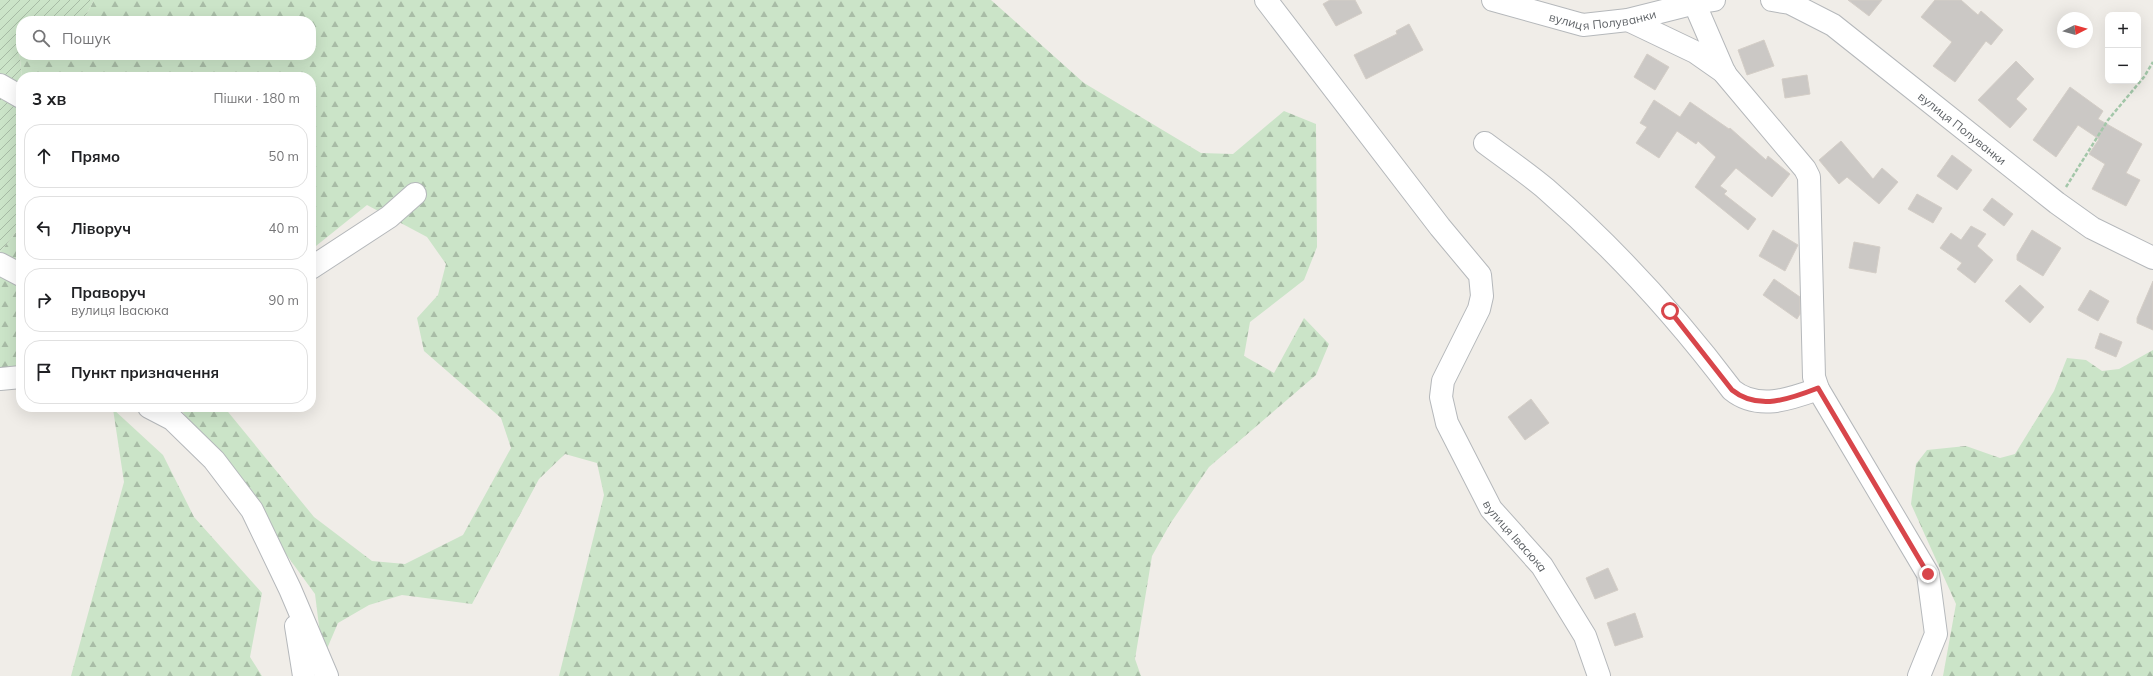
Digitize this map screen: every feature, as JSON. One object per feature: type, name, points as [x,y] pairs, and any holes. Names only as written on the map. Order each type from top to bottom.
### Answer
[{"type":"street","name":"вулиця Івасюка","points":[[1266,0],[1440,227],[1480,275],[1482,296],[1479,309],[1443,381],[1440,391],[1447,423],[1491,509],[1542,566],[1585,636],[1599,676]]},
{"type":"street","name":"вулиця Полуванки","points":[[1493,0],[1583,25],[1628,20],[1701,1]]},
{"type":"street","name":"вулиця Полуванки","points":[[1772,0],[1790,3],[1833,25],[2057,203],[2092,228],[2153,258]]},
{"type":"street","points":[[1701,1],[1725,74]]},
{"type":"street","points":[[1628,20],[1695,52],[1725,74],[1805,169],[1809,177],[1811,186],[1814,377],[1818,388],[1928,574],[1936,634],[1918,676]]},
{"type":"street","points":[[0,85],[16,94]]},
{"type":"street","points":[[1485,143],[1545,188],[1614,254],[1670,311],[1732,390],[1739,396],[1748,400],[1786,400],[1818,388]]},
{"type":"street","points":[[316,265],[388,217],[415,194]]},
{"type":"street","points":[[0,264],[16,273]]},
{"type":"street","points":[[0,379],[16,377]]},
{"type":"street","points":[[159,412],[172,419],[219,466],[252,510],[290,589],[326,676]]},
{"type":"street","points":[[290,589],[304,676]]},
{"type":"path","points":[[2057,203],[2108,120],[2144,78],[2153,62]]},
{"type":"green space","points":[[0,0],[94,0],[86,16],[16,16],[16,60],[20,60],[21,72],[16,72],[16,232],[0,252]]},
{"type":"green space","points":[[94,0],[991,0],[1084,83],[1201,153],[1233,154],[1284,111],[1316,124],[1317,247],[1304,280],[1250,322],[1244,356],[1274,373],[1304,318],[1329,344],[1316,375],[1209,467],[1170,524],[1152,556],[1135,659],[1141,676],[559,676],[604,495],[597,463],[565,454],[539,479],[472,604],[402,595],[369,605],[338,623],[323,658],[315,594],[183,412],[228,412],[314,517],[372,561],[405,564],[463,535],[511,448],[501,418],[424,351],[417,318],[438,295],[446,264],[427,237],[367,205],[316,246],[316,72],[21,72],[20,60],[316,60],[316,16],[86,16]]},
{"type":"green space","points":[[16,232],[16,372],[0,374],[0,252]]},
{"type":"green space","points":[[2153,350],[2153,676],[1943,676],[1956,604],[1911,504],[1916,464],[1927,450],[1966,446],[2000,458],[2015,454],[2054,391],[2067,358],[2086,360],[2102,371],[2119,369]]},
{"type":"green space","points":[[113,412],[116,412],[163,455],[194,517],[262,593],[250,657],[262,676],[71,676],[124,482]]},
{"type":"building","points":[[1330,0],[1355,0],[1362,13],[1336,26],[1323,4]]},
{"type":"building","points":[[1848,0],[1882,0],[1869,16]]},
{"type":"building","points":[[1935,0],[1961,0],[1978,15],[1981,11],[2003,30],[1991,45],[1986,41],[1955,82],[1933,66],[1952,42],[1921,17]]},
{"type":"building","points":[[1409,24],[1423,50],[1366,79],[1354,55],[1397,34],[1396,31]]},
{"type":"building","points":[[1764,40],[1774,66],[1747,75],[1738,50]]},
{"type":"building","points":[[1647,54],[1669,67],[1655,90],[1634,77]]},
{"type":"building","points":[[2016,61],[2034,79],[2016,99],[2027,109],[2010,128],[1978,100]]},
{"type":"building","points":[[1807,75],[1810,94],[1785,98],[1782,79]]},
{"type":"building","points":[[2070,87],[2103,111],[2098,119],[2142,144],[2126,173],[2140,180],[2126,206],[2092,189],[2105,164],[2089,154],[2099,139],[2078,125],[2056,157],[2033,140]]},
{"type":"building","points":[[1654,100],[1680,117],[1690,102],[1729,129],[1730,128],[1766,160],[1768,156],[1790,174],[1772,197],[1736,168],[1720,186],[1727,191],[1724,194],[1756,219],[1748,230],[1695,187],[1716,157],[1698,141],[1696,144],[1677,131],[1659,158],[1636,143],[1647,127],[1640,123]]},
{"type":"building","points":[[1841,141],[1873,179],[1882,168],[1898,182],[1879,204],[1847,177],[1839,184],[1819,160]]},
{"type":"building","points":[[1952,155],[1972,170],[1957,190],[1937,176]]},
{"type":"building","points":[[1917,194],[1942,208],[1933,223],[1908,209]]},
{"type":"building","points":[[1992,198],[2013,214],[2004,226],[1983,210]]},
{"type":"building","points":[[1971,226],[1986,234],[1977,246],[1993,260],[1975,283],[1957,269],[1962,263],[1940,248],[1951,233],[1961,240]]},
{"type":"building","points":[[1773,230],[1798,245],[1785,271],[1759,256]]},
{"type":"building","points":[[2032,230],[2061,248],[2043,276],[2017,260],[2017,255]]},
{"type":"building","points":[[1854,242],[1880,247],[1876,273],[1849,268]]},
{"type":"building","points":[[1774,279],[1800,297],[1800,314],[1797,319],[1763,295]]},
{"type":"building","points":[[2153,281],[2153,330],[2137,323],[2137,318]]},
{"type":"building","points":[[2020,285],[2044,307],[2030,323],[2005,301]]},
{"type":"building","points":[[2090,290],[2109,301],[2098,321],[2078,310]]},
{"type":"building","points":[[2100,333],[2122,342],[2116,357],[2095,348]]},
{"type":"building","points":[[1531,399],[1549,423],[1525,440],[1508,417]]},
{"type":"building","points":[[1608,568],[1618,590],[1595,599],[1586,578]]},
{"type":"building","points":[[1635,613],[1643,637],[1615,646],[1607,623]]},
{"type":"route","points":[[1670,311],[1732,390],[1739,396],[1748,400],[1766,402],[1786,400],[1818,388],[1928,574]]}]
